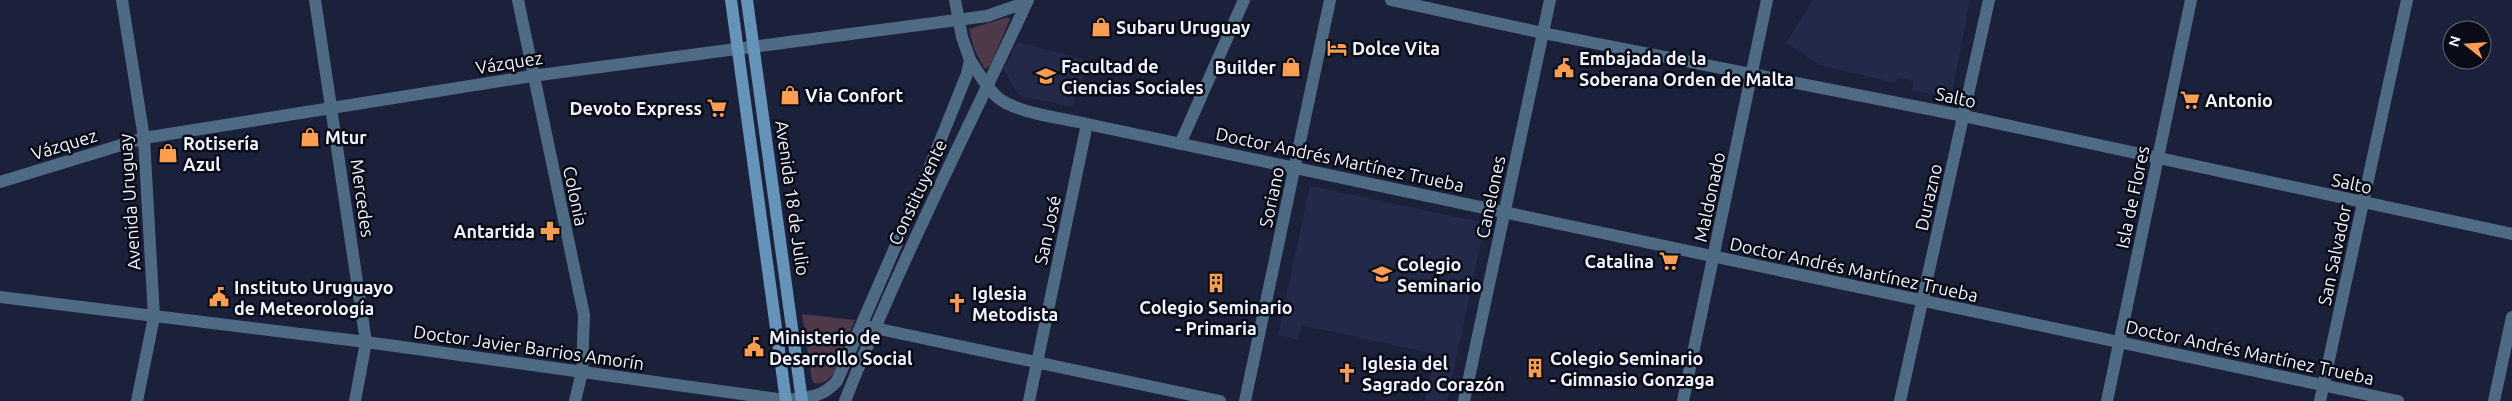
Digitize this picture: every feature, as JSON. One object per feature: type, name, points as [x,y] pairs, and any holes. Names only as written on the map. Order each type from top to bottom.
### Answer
[{"type":"main road","name":"Avenida 18 de Julio","points":[[731,0],[786,401]]},
{"type":"main road","name":"Avenida 18 de Julio","points":[[747,0],[802,400]]},
{"type":"street","name":"Avenida Uruguay","points":[[122,0],[144,138],[154,317],[137,401]]},
{"type":"street","name":"Mercedes","points":[[315,0],[366,342],[355,401]]},
{"type":"street","name":"Colonia","points":[[518,0],[532,76],[584,315],[582,372],[575,401]]},
{"type":"street","name":"Doctor Andrés Martínez Trueba","points":[[955,0],[958,20],[970,60],[987,85],[1001,100],[1015,107],[1180,144],[1505,211],[2398,401]]},
{"type":"street","points":[[1180,144],[1244,0]]},
{"type":"street","name":"Soriano","points":[[1244,401],[1330,0]]},
{"type":"street","name":"Salto","points":[[1392,0],[1543,33],[1964,116],[2512,234]]},
{"type":"street","name":"Canelones","points":[[1464,401],[1550,0]]},
{"type":"street","name":"Maldonado","points":[[1683,401],[1767,0]]},
{"type":"street","name":"Durazno","points":[[1900,401],[1989,0]]},
{"type":"street","name":"Isla de Flores","points":[[2107,401],[2191,0]]},
{"type":"street","name":"San Salvador","points":[[2320,401],[2407,0]]},
{"type":"street","name":"Vázquez","points":[[0,182],[144,138],[532,76],[987,16],[1028,1]]},
{"type":"street","name":"Constituyente","points":[[845,401],[874,328],[942,176],[1028,1]]},
{"type":"street","name":"Constituyente","points":[[786,401],[802,400],[824,394],[837,381],[926,176],[962,88],[970,60]]},
{"type":"street","name":"San José","points":[[1029,401],[1087,124]]},
{"type":"street","name":"Doctor Javier Barrios Amorín","points":[[0,297],[366,342],[786,401]]},
{"type":"street","points":[[2494,401],[2512,317]]},
{"type":"street","points":[[860,325],[1220,401]]},
{"type":"shaded area","points":[[1813,0],[1970,0],[1951,98],[1912,90],[1914,81],[1897,78],[1896,83],[1820,65],[1786,43]]},
{"type":"shaded area","points":[[1008,17],[1010,19],[990,66],[985,69],[974,49],[969,29]]},
{"type":"shaded area","name":"Facultad de Ciencias Sociales","points":[[1017,42],[1090,61],[1072,107],[1018,95],[1004,70]]},
{"type":"shaded area","name":"Colegio Seminario","points":[[1310,186],[1485,223],[1447,401],[1425,401],[1435,354],[1301,325],[1298,340],[1278,335]]},
{"type":"shaded area","points":[[802,314],[855,320],[833,374],[822,383],[814,383],[812,380]]},
{"type":"place","name":"Subaru Uruguay","points":[[1101,27]]},
{"type":"place","name":"Dolce Vita","points":[[1337,48]]},
{"type":"place","name":"Builder","points":[[1291,67]]},
{"type":"place","name":"Embajada de la Soberana Orden de Malta","points":[[1564,68]]},
{"type":"place","name":"Facultad de Ciencias Sociales","points":[[1046,76]]},
{"type":"place","name":"Via Confort","points":[[790,95]]},
{"type":"place","name":"Antonio","points":[[2190,100]]},
{"type":"place","name":"Devoto Express","points":[[717,108]]},
{"type":"place","name":"Mtur","points":[[310,137]]},
{"type":"place","name":"Rotisería Azul","points":[[168,153]]},
{"type":"place","name":"Antartida","points":[[550,231]]},
{"type":"place","name":"Catalina","points":[[1669,261]]},
{"type":"place","name":"Colegio Seminario","points":[[1382,274]]},
{"type":"place","name":"Colegio Seminario - Primaria","points":[[1216,283]]},
{"type":"place","name":"Instituto Uruguayo de Meteorología","points":[[219,297]]},
{"type":"place","name":"Iglesia Metodista","points":[[957,303]]},
{"type":"place","name":"Ministerio de Desarrollo Social","points":[[754,347]]},
{"type":"place","name":"Colegio Seminario - Gimnasio Gonzaga","points":[[1535,368]]},
{"type":"place","name":"Iglesia del Sagrado Corazón","points":[[1347,373]]}]
